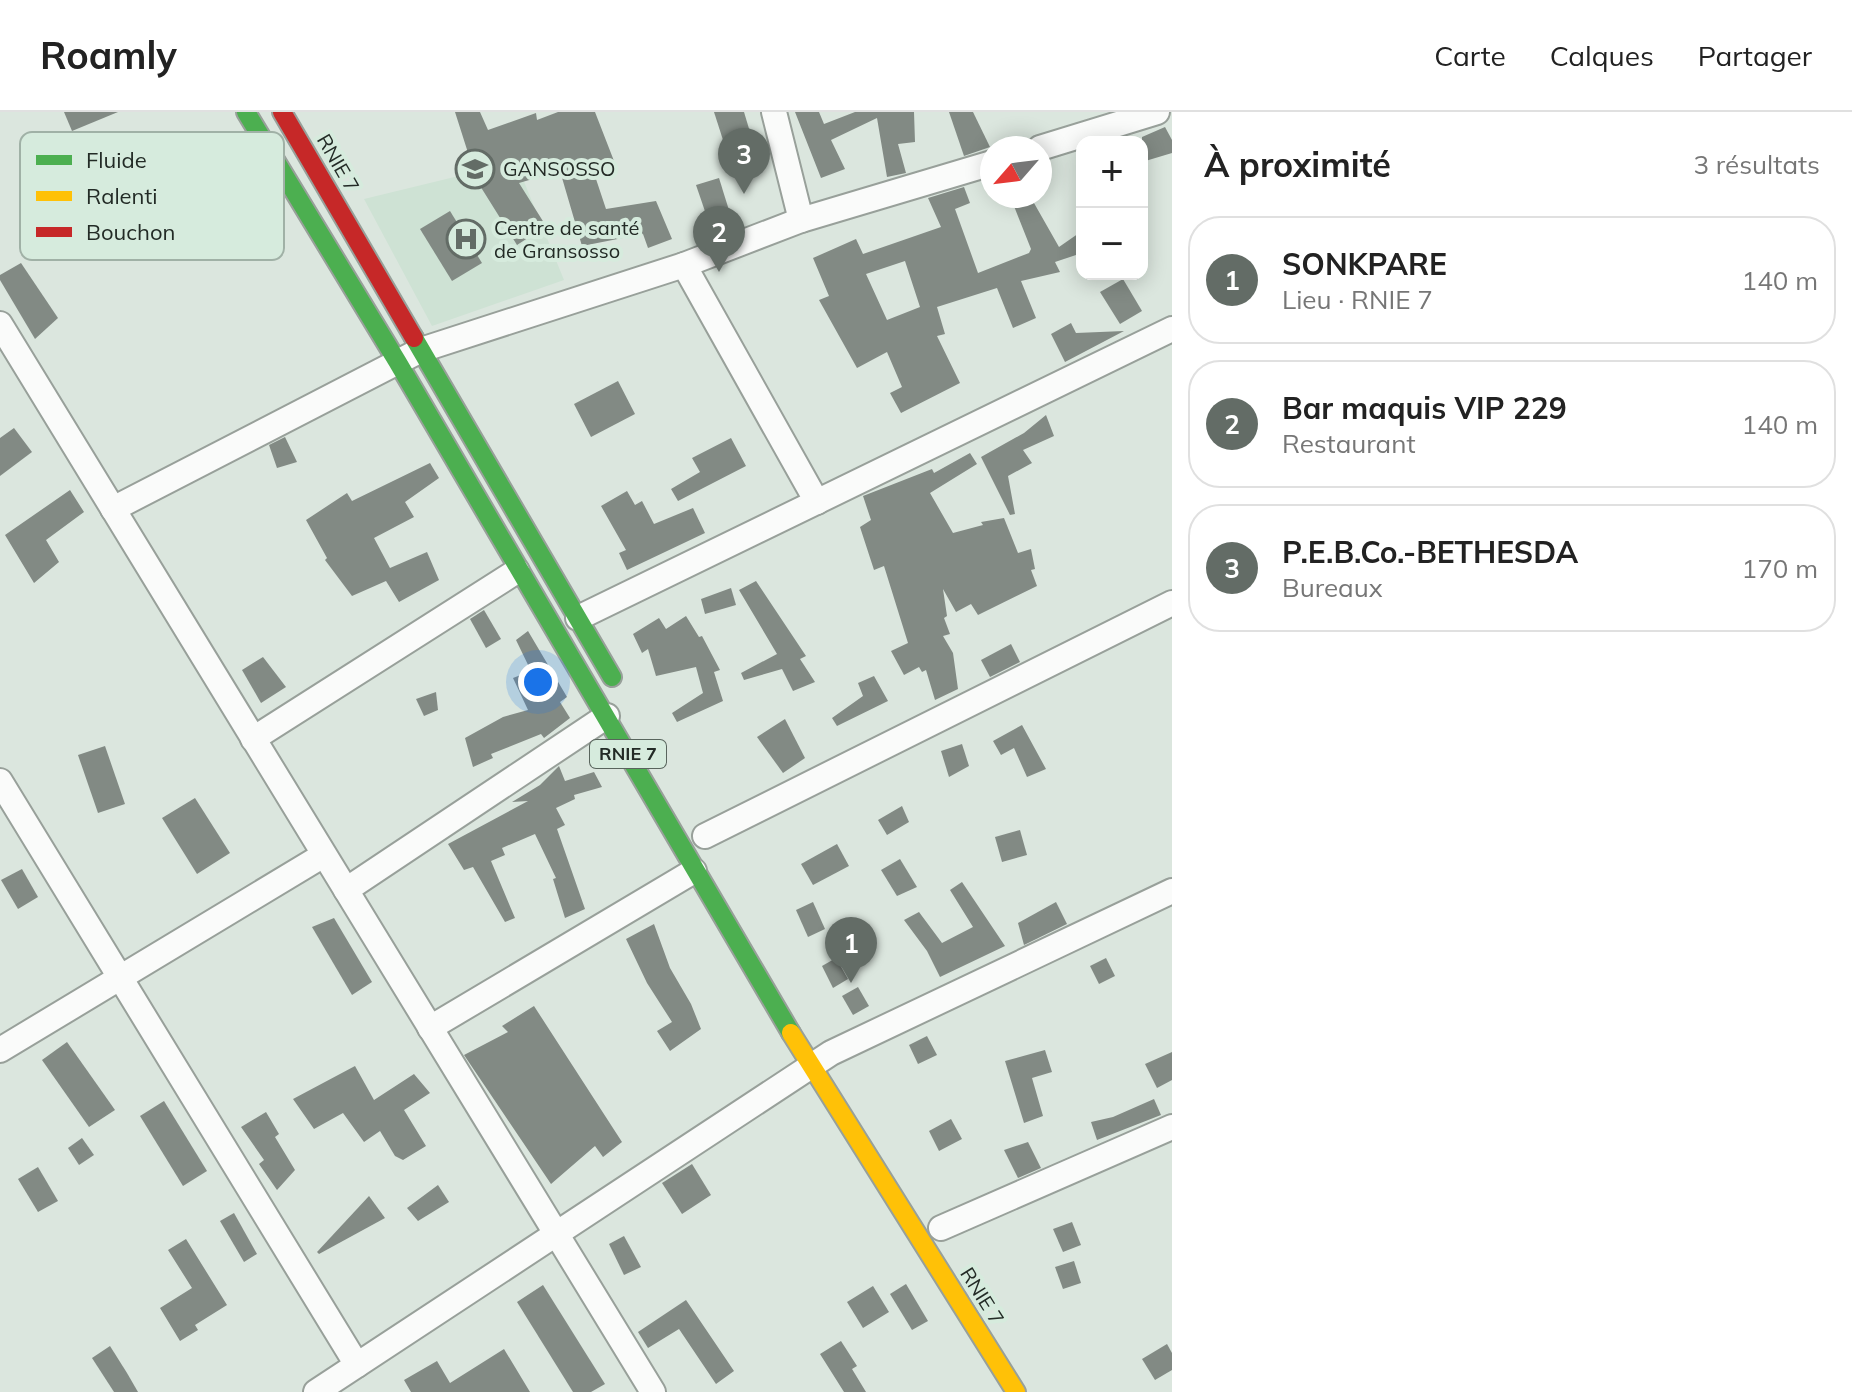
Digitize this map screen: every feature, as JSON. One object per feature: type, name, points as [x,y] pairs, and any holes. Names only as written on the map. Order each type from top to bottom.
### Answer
[{"type":"main road","name":"RNIE 7","points":[[246,112],[258,132]]},
{"type":"main road","name":"RNIE 7","points":[[282,112],[620,691]]},
{"type":"main road","name":"RNIE 7","points":[[284,175],[397,361],[517,571],[607,716],[694,871],[826,1057],[1016,1392]]},
{"type":"main road","points":[[701,829],[717,858]]},
{"type":"street","points":[[774,112],[801,220]]},
{"type":"street","points":[[1052,144],[1157,112]]},
{"type":"street","points":[[113,509],[421,350],[684,265],[801,220],[980,167]]},
{"type":"street","points":[[684,265],[817,502]]},
{"type":"street","points":[[0,324],[322,856],[346,890],[653,1392]]},
{"type":"street","points":[[578,618],[1172,329]]},
{"type":"street","points":[[253,739],[517,571]]},
{"type":"street","points":[[701,829],[1172,603]]},
{"type":"street","points":[[346,890],[607,716]]},
{"type":"street","points":[[0,781],[357,1365]]},
{"type":"street","points":[[0,1050],[322,856]]},
{"type":"street","points":[[430,1028],[694,871]]},
{"type":"street","points":[[316,1392],[826,1057],[1172,891]]},
{"type":"street","points":[[941,1228],[1172,1127]]},
{"type":"shaded area","name":"Centre de santé de Gransosso","points":[[516,162],[564,280],[432,326],[364,199]]},
{"type":"building","points":[[64,112],[118,112],[72,131]]},
{"type":"building","points":[[455,112],[480,112],[488,130],[536,113],[537,120],[558,112],[595,112],[614,161],[593,170],[606,209],[656,201],[672,239],[648,248],[643,234],[582,246],[560,171],[519,183],[546,226],[517,245],[477,181]]},
{"type":"building","points":[[714,112],[744,112],[750,132],[723,140]]},
{"type":"building","points":[[795,112],[819,112],[824,124],[855,112],[914,112],[915,142],[898,144],[906,173],[887,177],[877,118],[831,140],[845,169],[821,178]]},
{"type":"building","points":[[949,112],[973,112],[985,136],[980,136],[980,150],[964,156]]},
{"type":"building","points":[[1165,127],[1172,140],[1172,153],[1148,160],[1148,136],[1144,136]]},
{"type":"building","points":[[719,178],[732,220],[709,223],[696,185]]},
{"type":"building","points":[[964,187],[970,203],[955,209],[978,273],[1029,253],[1031,249],[1015,208],[1037,208],[1059,247],[1076,235],[1076,255],[1055,262],[1060,272],[1021,281],[1036,318],[1013,328],[997,288],[937,307],[945,334],[937,336],[960,383],[901,413],[890,393],[902,387],[887,352],[857,368],[819,300],[829,296],[813,258],[856,239],[863,254],[941,227],[928,198]],"holes":[[[905,261],[920,307],[887,320],[866,274]]]},
{"type":"building","points":[[450,211],[482,263],[452,281],[420,229]]},
{"type":"building","points":[[21,263],[58,318],[35,339],[0,280],[0,275]]},
{"type":"building","points":[[1124,280],[1142,311],[1120,324],[1100,292]]},
{"type":"building","points":[[1071,323],[1076,333],[1124,331],[1065,362],[1051,334]]},
{"type":"building","points":[[618,381],[635,414],[591,437],[574,404]]},
{"type":"building","points":[[1046,415],[1054,436],[1023,450],[1032,463],[1008,476],[1015,514],[1010,515],[981,457],[1024,433]]},
{"type":"building","points":[[14,428],[32,452],[0,476],[0,438]]},
{"type":"building","points":[[285,437],[297,462],[277,468],[269,445]]},
{"type":"building","points":[[731,438],[746,466],[678,501],[671,489],[700,472],[692,458]]},
{"type":"building","points":[[970,453],[977,464],[930,493],[953,533],[983,525],[981,522],[1004,518],[1018,553],[1031,549],[1035,569],[1031,570],[1037,586],[978,615],[971,604],[956,612],[943,589],[947,616],[944,618],[950,634],[943,636],[953,653],[958,689],[935,700],[926,670],[922,672],[919,667],[904,675],[891,651],[908,643],[884,566],[874,570],[860,527],[871,520],[863,496],[932,469],[934,473]]},
{"type":"building","points":[[430,463],[439,478],[405,502],[414,517],[374,538],[390,568],[427,552],[439,580],[399,602],[386,581],[352,596],[325,560],[327,558],[306,520],[347,493],[352,501]]},
{"type":"building","points":[[70,490],[84,512],[46,540],[59,562],[34,583],[5,535]]},
{"type":"building","points":[[627,491],[635,505],[642,501],[654,524],[693,508],[705,533],[627,570],[619,553],[626,550],[601,506]]},
{"type":"building","points":[[756,581],[806,656],[800,659],[815,682],[793,691],[782,669],[744,680],[741,673],[777,654],[739,590]]},
{"type":"building","points":[[731,588],[736,605],[705,614],[701,599]]},
{"type":"building","points":[[484,610],[501,639],[486,648],[470,619]]},
{"type":"building","points":[[686,616],[699,637],[702,636],[720,670],[714,672],[723,701],[677,722],[672,713],[703,693],[696,667],[656,676],[648,649],[642,653],[633,634],[659,618],[666,629]]},
{"type":"building","points":[[528,631],[567,697],[560,702],[570,718],[544,738],[541,734],[491,754],[493,758],[473,767],[465,738],[503,717],[528,710],[513,678],[531,671],[516,640]]},
{"type":"building","points":[[1011,644],[1020,662],[990,677],[981,660]]},
{"type":"building","points":[[263,657],[286,687],[261,703],[242,670]]},
{"type":"building","points":[[874,676],[888,701],[837,726],[832,718],[863,696],[858,683]]},
{"type":"building","points":[[436,692],[438,710],[424,716],[416,699]]},
{"type":"building","points":[[785,719],[805,758],[783,773],[757,737]]},
{"type":"building","points":[[1022,725],[1046,769],[1027,777],[1014,748],[1001,755],[993,741]]},
{"type":"building","points":[[962,744],[969,766],[949,777],[941,751]]},
{"type":"building","points":[[105,746],[125,804],[98,813],[78,755]]},
{"type":"building","points":[[559,766],[565,781],[594,772],[602,787],[574,795],[575,799],[556,808],[565,825],[557,829],[585,909],[565,918],[553,879],[556,878],[535,834],[502,848],[505,855],[491,861],[515,918],[505,922],[473,867],[464,870],[448,844],[528,801],[512,802],[540,785]]},
{"type":"building","points":[[195,798],[230,853],[197,874],[162,818]]},
{"type":"building","points":[[902,806],[909,822],[887,835],[878,820]]},
{"type":"building","points":[[1020,830],[1027,855],[1002,862],[995,837]]},
{"type":"building","points":[[837,844],[849,866],[813,885],[801,864]]},
{"type":"building","points":[[900,859],[917,887],[897,896],[881,870]]},
{"type":"building","points":[[22,869],[38,897],[18,909],[1,880]]},
{"type":"building","points":[[962,882],[1005,946],[940,977],[927,951],[904,920],[919,912],[942,943],[973,927],[950,890]]},
{"type":"building","points":[[813,902],[825,929],[808,937],[796,910]]},
{"type":"building","points":[[1056,902],[1067,924],[1024,945],[1018,923]]},
{"type":"building","points":[[334,918],[372,982],[352,995],[312,927]]},
{"type":"building","points":[[654,924],[670,968],[691,1004],[701,1029],[670,1051],[657,1031],[672,1022],[647,983],[626,939]]},
{"type":"building","points":[[836,958],[848,979],[833,988],[822,966]]},
{"type":"building","points":[[1106,958],[1115,976],[1099,984],[1090,966]]},
{"type":"building","points":[[858,987],[869,1006],[853,1015],[842,996]]},
{"type":"building","points":[[534,1006],[622,1142],[603,1157],[595,1146],[551,1184],[464,1055],[508,1032],[502,1026]]},
{"type":"building","points":[[927,1036],[937,1055],[918,1064],[909,1045]]},
{"type":"building","points":[[67,1042],[115,1110],[89,1127],[42,1060]]},
{"type":"building","points":[[1045,1050],[1052,1072],[1032,1078],[1043,1116],[1024,1123],[1005,1061]]},
{"type":"building","points":[[1172,1052],[1172,1080],[1157,1088],[1145,1064]]},
{"type":"building","points":[[355,1066],[374,1100],[414,1074],[430,1093],[404,1110],[426,1146],[403,1160],[395,1156],[380,1131],[364,1142],[343,1113],[314,1129],[293,1099]]},
{"type":"building","points":[[1154,1099],[1161,1115],[1097,1140],[1091,1122],[1113,1117]]},
{"type":"building","points":[[164,1101],[207,1171],[183,1186],[140,1116]]},
{"type":"building","points":[[266,1112],[279,1134],[275,1137],[295,1170],[277,1190],[259,1164],[264,1160],[241,1127]]},
{"type":"building","points":[[951,1119],[962,1139],[939,1151],[929,1131]]},
{"type":"building","points":[[82,1138],[94,1155],[79,1165],[68,1148]]},
{"type":"building","points":[[1028,1142],[1041,1168],[1018,1178],[1004,1150]]},
{"type":"building","points":[[692,1164],[711,1195],[682,1214],[662,1183]]},
{"type":"building","points":[[38,1167],[58,1201],[38,1212],[18,1179]]},
{"type":"building","points":[[438,1185],[449,1202],[418,1221],[407,1208]]},
{"type":"building","points":[[369,1196],[385,1218],[319,1254],[317,1252]]},
{"type":"building","points":[[234,1213],[257,1254],[244,1262],[220,1221]]},
{"type":"building","points":[[1072,1222],[1081,1245],[1063,1252],[1053,1229]]},
{"type":"building","points":[[624,1236],[641,1267],[624,1275],[609,1244]]},
{"type":"building","points":[[186,1239],[227,1305],[195,1325],[198,1330],[180,1341],[160,1308],[192,1288],[168,1250]]},
{"type":"building","points":[[1074,1261],[1081,1283],[1063,1289],[1055,1267]]},
{"type":"building","points":[[906,1284],[928,1321],[912,1330],[890,1294]]},
{"type":"building","points":[[543,1285],[605,1384],[591,1392],[573,1392],[517,1302]]},
{"type":"building","points":[[873,1286],[889,1312],[863,1328],[847,1302]]},
{"type":"building","points":[[686,1300],[734,1371],[716,1384],[679,1329],[648,1348],[638,1332]]},
{"type":"building","points":[[841,1341],[857,1366],[852,1369],[866,1392],[844,1392],[820,1354]]},
{"type":"building","points":[[1167,1344],[1172,1353],[1172,1370],[1155,1380],[1142,1359]]},
{"type":"building","points":[[110,1346],[138,1392],[114,1392],[92,1358]]},
{"type":"building","points":[[504,1349],[530,1392],[411,1392],[404,1380],[437,1361],[450,1383]]},
{"type":"traffic: fast","points":[[246,112],[258,132]]},
{"type":"traffic: fast","points":[[284,175],[397,361],[791,1033]]},
{"type":"traffic: fast","points":[[414,338],[612,677]]},
{"type":"traffic: slow","points":[[791,1033],[1016,1392]]},
{"type":"traffic: jam","points":[[282,112],[414,338]]},
{"type":"place","name":"GANSOSSO","points":[[475,169]]},
{"type":"place","name":"P.E.B.Co.-BETHESDA","points":[[744,194]]},
{"type":"place","name":"Centre de santé de Gransosso","points":[[466,239]]},
{"type":"place","name":"Bar maquis VIP 229","points":[[719,272]]},
{"type":"place","name":"SONKPARE","points":[[851,983]]}]
